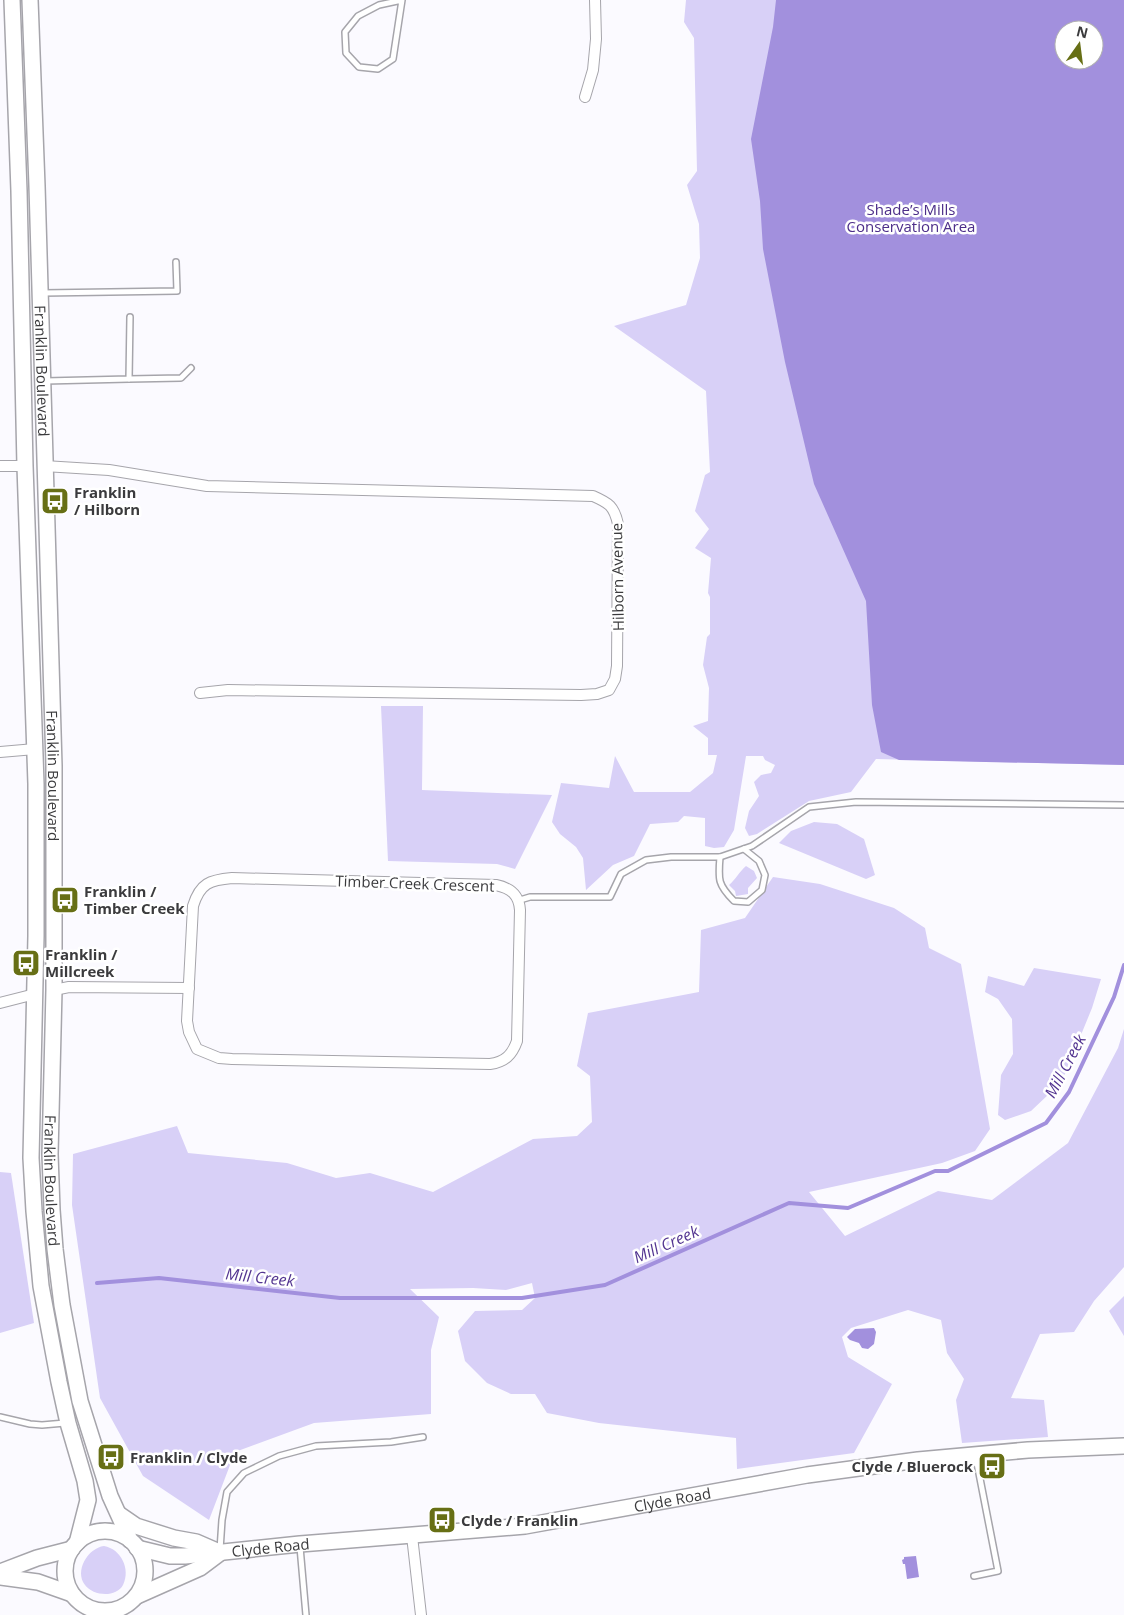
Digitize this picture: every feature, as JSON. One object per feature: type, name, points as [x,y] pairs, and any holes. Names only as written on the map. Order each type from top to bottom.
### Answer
[{"type":"main road","name":"Franklin Boulevard","points":[[12,0],[35,749],[35,994],[32,1158],[36,1244],[48,1326],[68,1423],[85,1481],[88,1500],[74,1546]]},
{"type":"main road","name":"Franklin Boulevard","points":[[30,0],[54,776],[54,990],[50,1154],[56,1258],[62,1304],[80,1401],[110,1496],[134,1544]]},
{"type":"main road","name":"Clyde Road","points":[[134,1544],[170,1556],[525,1526],[807,1475],[918,1460],[1028,1450],[1124,1446]]},
{"type":"main road","points":[[120,1515],[136,1526],[174,1538],[196,1542],[220,1553]]},
{"type":"main road","points":[[0,1572],[74,1546],[86,1536],[97,1532],[114,1533],[134,1544],[142,1556],[145,1566],[143,1582],[133,1604],[102,1611],[80,1604],[38,1582],[0,1577]]},
{"type":"main road","points":[[74,1546],[67,1560],[65,1571],[67,1583],[80,1604]]},
{"type":"main road","name":"Clyde Road","points":[[133,1604],[200,1568],[220,1553]]},
{"type":"street","points":[[585,97],[593,70],[596,39],[595,0]]},
{"type":"street","points":[[0,466],[25,466]]},
{"type":"street","name":"Hilborn Avenue","points":[[44,466],[109,470],[207,486],[592,496],[606,501],[615,511],[618,524],[618,666],[615,679],[609,690],[597,694],[581,695],[228,690],[200,693]]},
{"type":"street","points":[[0,752],[35,749]]},
{"type":"street","name":"Timber Creek Crescent","points":[[232,878],[496,885],[505,886],[520,900],[517,1041],[510,1056],[501,1062],[490,1064],[219,1058],[197,1049],[193,1042],[187,1021],[193,906],[197,893],[206,884],[219,879],[232,878]]},
{"type":"street","points":[[54,990],[69,987],[189,988]]},
{"type":"street","points":[[0,1003],[35,994]]},
{"type":"street","points":[[412,1536],[421,1615]]},
{"type":"lane","points":[[402,0],[393,59],[378,69],[359,67],[346,53],[345,32],[358,16],[380,5],[402,0]]},
{"type":"lane","points":[[40,292],[177,292],[176,262]]},
{"type":"lane","points":[[129,379],[130,317]]},
{"type":"lane","points":[[42,381],[181,378],[191,368]]},
{"type":"lane","points":[[520,900],[530,897],[610,897],[621,874],[646,860],[671,857],[720,857],[752,846],[808,807],[856,802],[1124,805]]},
{"type":"lane","points":[[720,857],[719,872],[722,889],[734,902],[748,902],[762,890],[765,875],[759,861],[744,849]]},
{"type":"lane","points":[[0,1417],[30,1424],[68,1423]]},
{"type":"lane","points":[[220,1553],[222,1520],[227,1492],[244,1473],[279,1456],[316,1446],[392,1442],[423,1436]]},
{"type":"lane","points":[[974,1576],[998,1571],[976,1455]]},
{"type":"lane","points":[[300,1544],[306,1615]]},
{"type":"green space","name":"Shade’s Mills Conservation Area","points":[[686,0],[1124,0],[1124,765],[876,759],[851,792],[809,801],[757,834],[749,836],[745,828],[749,811],[759,796],[754,782],[761,775],[771,773],[775,765],[765,760],[763,756],[746,756],[734,830],[724,847],[714,848],[705,846],[705,818],[684,816],[678,822],[650,824],[634,856],[613,865],[586,890],[583,858],[576,847],[560,834],[552,822],[561,783],[609,788],[615,756],[634,792],[690,792],[713,773],[717,755],[708,755],[708,738],[693,726],[708,721],[709,688],[703,665],[707,637],[710,634],[710,597],[708,593],[711,558],[695,548],[709,529],[695,511],[705,475],[710,472],[706,391],[614,326],[686,305],[700,258],[699,224],[687,185],[697,171],[694,38],[684,22]]},
{"type":"green space","points":[[381,706],[423,706],[422,790],[552,795],[515,869],[497,864],[388,861]]},
{"type":"green space","points":[[814,822],[837,824],[864,839],[875,875],[866,879],[779,843],[791,831]]},
{"type":"green space","points":[[746,866],[754,871],[757,878],[748,888],[748,894],[736,896],[735,891],[729,885]]},
{"type":"green space","points":[[773,877],[820,884],[894,908],[925,928],[929,948],[961,964],[990,1129],[975,1151],[942,1163],[809,1192],[845,1236],[938,1191],[992,1200],[1068,1143],[1118,1048],[1124,1029],[1124,1267],[1094,1301],[1074,1332],[1040,1334],[1011,1398],[1044,1400],[1048,1437],[962,1443],[956,1400],[964,1379],[947,1353],[941,1320],[908,1310],[851,1328],[842,1337],[848,1357],[892,1384],[854,1453],[737,1469],[736,1438],[599,1423],[547,1413],[535,1394],[511,1394],[487,1383],[465,1361],[458,1331],[475,1311],[522,1310],[535,1298],[532,1283],[506,1290],[473,1288],[410,1289],[439,1317],[431,1350],[431,1414],[314,1423],[235,1452],[209,1520],[143,1476],[100,1398],[72,1205],[73,1154],[177,1126],[188,1153],[287,1163],[336,1178],[370,1173],[433,1192],[533,1139],[577,1136],[592,1122],[590,1076],[577,1066],[588,1013],[699,992],[701,930],[745,918]]},
{"type":"green space","points":[[1034,968],[1101,979],[1092,1008],[1065,1074],[1050,1093],[1031,1111],[1005,1120],[998,1115],[1001,1075],[1013,1054],[1012,1019],[998,999],[985,992],[988,976],[1024,986]]},
{"type":"green space","points":[[0,1172],[11,1173],[34,1323],[0,1333]]},
{"type":"green space","points":[[1124,1296],[1124,1336],[1109,1311]]},
{"type":"green space","points":[[104,1546],[120,1555],[126,1573],[120,1589],[110,1594],[99,1593],[89,1589],[82,1579],[81,1573],[84,1561],[88,1556],[93,1551]]},
{"type":"shaded area","name":"Shade’s Mills Conservation Area","points":[[776,0],[1124,0],[1124,765],[899,760],[881,752],[872,705],[866,601],[814,484],[785,362],[763,249],[760,201],[751,139],[773,27]]},
{"type":"shaded area","points":[[874,1328],[876,1332],[874,1344],[868,1349],[862,1348],[859,1343],[847,1337],[855,1329]]},
{"type":"shaded area","points":[[916,1556],[919,1577],[907,1579],[905,1564],[903,1564],[902,1560],[904,1557]]},
{"type":"waterway","name":"Mill Creek","points":[[97,1283],[159,1278],[340,1298],[522,1298],[605,1285],[789,1203],[848,1208],[935,1171],[948,1171],[1046,1123],[1069,1092],[1114,997],[1124,965]]},
{"type":"place","name":"Franklin / Hilborn","points":[[55,501]]},
{"type":"place","name":"Franklin / Timber Creek","points":[[65,900]]},
{"type":"place","name":"Franklin / Millcreek","points":[[26,963]]},
{"type":"place","name":"Franklin / Clyde","points":[[111,1457]]},
{"type":"place","name":"Clyde / Bluerock","points":[[992,1466]]},
{"type":"place","name":"Clyde / Franklin","points":[[442,1520]]}]
